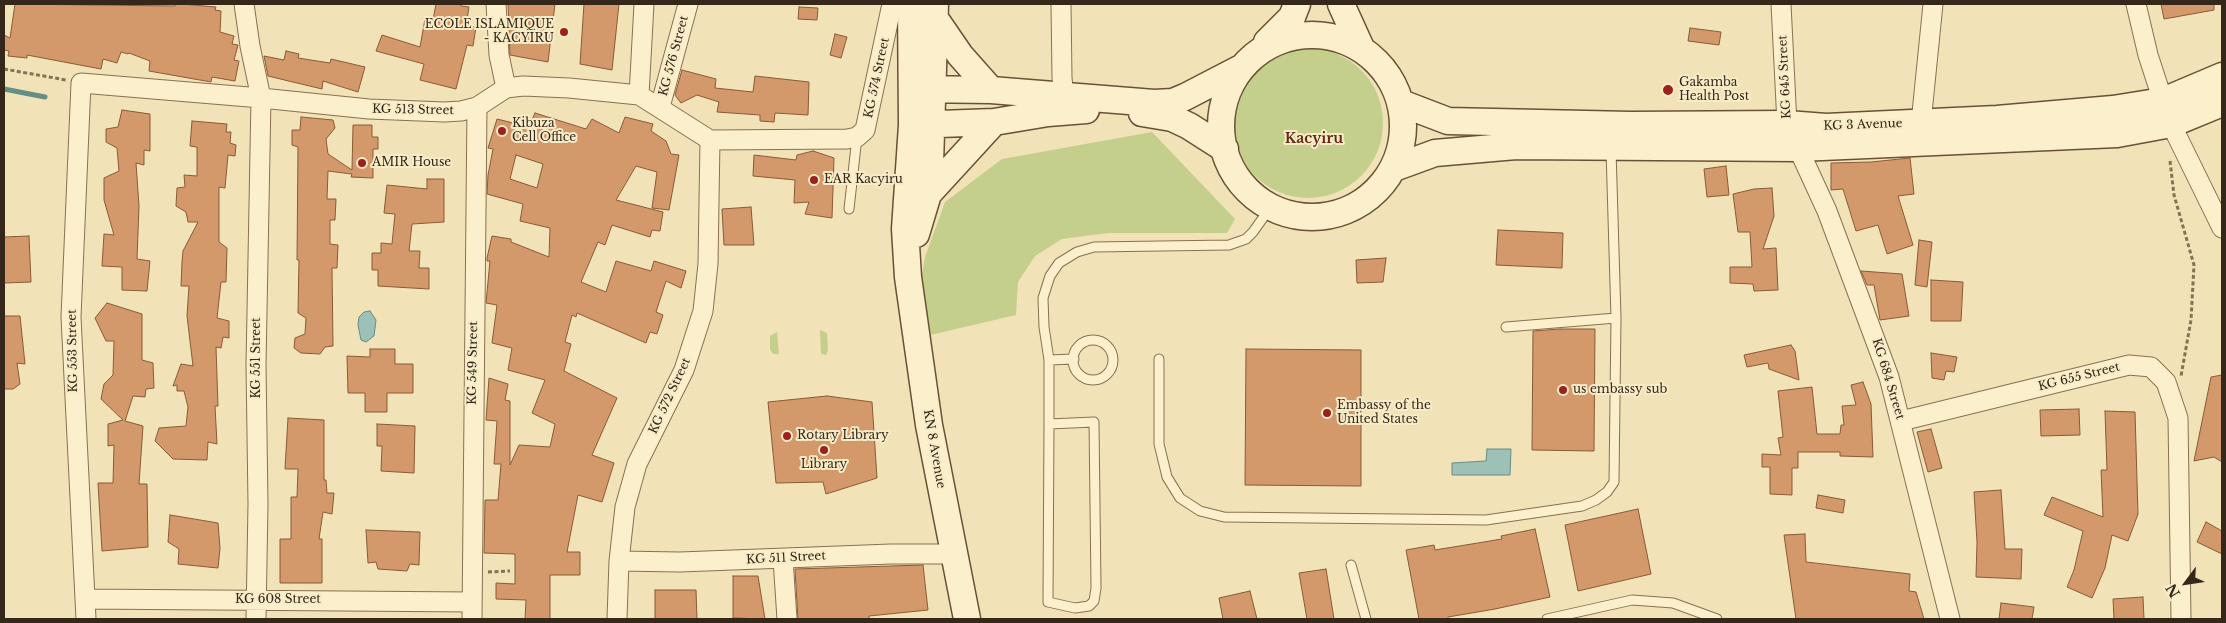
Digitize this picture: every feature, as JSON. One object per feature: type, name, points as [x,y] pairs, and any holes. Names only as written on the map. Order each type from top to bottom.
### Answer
[{"type":"main road","name":"KG 574 Street","points":[[911,4],[923,89]]},
{"type":"main road","points":[[936,12],[923,89],[923,124],[994,122],[1064,103],[1173,102],[1246,62],[1288,37],[1308,32],[1325,34],[1361,48],[1379,63],[1392,81],[1401,102],[1403,136],[1394,168],[1374,193],[1362,203],[1340,213],[1317,218],[1270,208],[1245,189],[1228,162],[1220,130],[1224,98],[1246,62],[1292,17],[1297,4]]},
{"type":"main road","points":[[1341,4],[1361,48]]},
{"type":"main road","points":[[936,12],[960,56],[991,90]]},
{"type":"main road","name":"KG 3 Avenue","points":[[1394,168],[1435,153],[1516,146],[1611,145],[1799,148],[2118,134],[2167,112],[2222,76]]},
{"type":"main road","points":[[923,89],[991,90],[1064,103],[1172,118],[1189,126],[1225,149]]},
{"type":"main road","name":"KG 3 Avenue","points":[[1401,102],[1448,121],[1632,125],[1788,124],[1826,127],[1921,123],[2065,113],[2167,112],[2222,103]]},
{"type":"main road","points":[[928,194],[994,122]]},
{"type":"main road","name":"KN 8 Avenue","points":[[908,277],[928,194],[923,124]]},
{"type":"main road","name":"KN 8 Avenue","points":[[923,124],[905,229],[908,277],[918,361],[967,619]]},
{"type":"street","name":"KG 551 Street","points":[[244,4],[250,46],[261,98],[256,365],[258,504],[256,610]]},
{"type":"street","points":[[496,4],[499,55],[506,88]]},
{"type":"street","points":[[639,95],[644,4]]},
{"type":"street","name":"KG 576 Street","points":[[660,107],[688,4]]},
{"type":"street","name":"KG 574 Street","points":[[852,138],[866,130],[892,4]]},
{"type":"street","points":[[1061,4],[1064,103]]},
{"type":"street","name":"KG 645 Street","points":[[1781,4],[1788,124],[1799,148]]},
{"type":"street","points":[[1921,123],[1933,4]]},
{"type":"street","points":[[2136,4],[2148,55],[2167,112],[2222,228]]},
{"type":"street","name":"KG 513 Street","points":[[81,83],[369,109],[444,112],[461,111],[477,107],[506,88],[523,86],[569,88],[639,95],[710,140]]},
{"type":"street","name":"KG 553 Street","points":[[81,83],[71,317],[86,619]]},
{"type":"street","name":"KG 549 Street","points":[[472,611],[477,107]]},
{"type":"street","points":[[710,140],[852,138]]},
{"type":"street","name":"KG 572 Street","points":[[617,619],[618,561],[625,507],[637,464],[684,370],[703,311],[708,264],[710,140]]},
{"type":"street","name":"KG 684 Street","points":[[1799,148],[1827,210],[1889,377],[1950,619]]},
{"type":"street","name":"KG 655 Street","points":[[1901,421],[2129,364],[2151,366],[2166,382],[2178,418],[2181,619]]},
{"type":"street","name":"KG 511 Street","points":[[618,561],[783,559],[864,554],[954,554]]},
{"type":"street","points":[[783,559],[787,619]]},
{"type":"street","name":"KG 608 Street","points":[[85,600],[256,610],[472,611]]},
{"type":"lane","points":[[849,209],[852,138]]},
{"type":"lane","points":[[1159,359],[1159,444],[1167,477],[1180,498],[1200,511],[1224,517],[1486,520],[1582,506],[1596,500],[1608,492],[1614,482],[1616,318],[1611,145]]},
{"type":"lane","points":[[1049,424],[1094,422],[1096,588],[1094,601],[1089,606],[1075,608],[1048,602],[1049,424],[1050,360],[1044,327],[1043,298],[1050,276],[1059,263],[1077,252],[1094,247],[1229,245],[1249,235],[1270,208]]},
{"type":"lane","points":[[1506,326],[1616,318]]},
{"type":"lane","points":[[1093,340],[1100,342],[1110,350],[1113,362],[1111,368],[1102,378],[1090,379],[1078,373],[1074,358],[1081,344],[1093,340]]},
{"type":"lane","points":[[1050,360],[1074,358]]},
{"type":"lane","points":[[1351,565],[1366,619]]},
{"type":"lane","points":[[1547,619],[1632,600],[1673,603],[1717,619]]},
{"type":"path","points":[[4,68],[55,78]]},
{"type":"path","points":[[2170,158],[2174,195],[2194,265],[2191,320],[2181,378]]},
{"type":"green space","points":[[1308,48],[1337,54],[1361,70],[1377,94],[1383,123],[1377,152],[1361,176],[1337,192],[1308,198],[1279,192],[1255,176],[1239,152],[1233,123],[1239,94],[1255,70],[1279,54]]},
{"type":"green space","points":[[1152,132],[1235,219],[1227,233],[1108,233],[1062,239],[1035,256],[1018,282],[1016,315],[930,335],[919,292],[925,257],[945,202],[1002,159]]},
{"type":"green space","points":[[820,330],[827,333],[828,351],[826,355],[821,354]]},
{"type":"green space","points":[[777,332],[779,354],[773,354],[770,349],[770,336]]},
{"type":"water","points":[[370,311],[376,320],[374,336],[366,342],[361,340],[358,325],[359,317],[364,312]]},
{"type":"water","points":[[1487,449],[1511,449],[1510,475],[1452,475],[1452,463],[1486,461]]},
{"type":"building","points":[[15,4],[175,6],[175,4],[182,4],[216,7],[215,10],[221,11],[220,32],[234,36],[232,44],[238,45],[234,60],[239,61],[235,81],[212,77],[211,82],[149,71],[150,61],[121,52],[117,63],[103,59],[101,69],[27,55],[27,58],[8,56],[9,51],[4,50],[4,35],[10,38]]},
{"type":"building","points":[[436,4],[461,4],[461,6],[469,7],[466,26],[476,27],[473,46],[467,45],[456,89],[420,80],[424,64],[376,51],[382,35],[420,47],[425,19],[433,20]]},
{"type":"building","points":[[508,4],[555,4],[548,62],[510,55]]},
{"type":"building","points":[[584,4],[619,4],[612,70],[580,64]]},
{"type":"building","points":[[2161,4],[2214,4],[2214,10],[2164,19]]},
{"type":"building","points":[[799,7],[818,8],[817,20],[798,19]]},
{"type":"building","points":[[1690,28],[1721,32],[1719,45],[1688,41]]},
{"type":"building","points":[[835,34],[847,37],[841,58],[830,55]]},
{"type":"building","points":[[286,51],[299,54],[298,58],[330,63],[331,59],[365,67],[358,92],[323,81],[322,89],[268,76],[264,56],[284,60]]},
{"type":"building","points":[[682,70],[716,79],[715,88],[753,92],[755,76],[809,82],[808,115],[775,113],[774,122],[760,121],[760,115],[717,112],[719,102],[697,95],[681,103],[675,95]]},
{"type":"building","points":[[122,110],[150,114],[150,151],[144,150],[144,165],[136,163],[139,206],[137,259],[150,261],[147,291],[122,290],[122,267],[102,266],[104,234],[114,235],[104,200],[104,178],[119,171],[117,148],[106,142],[106,129],[118,127]]},
{"type":"building","points":[[535,113],[586,129],[592,119],[619,133],[625,117],[653,124],[651,131],[666,141],[671,154],[679,155],[669,210],[652,208],[657,172],[636,166],[616,200],[663,212],[660,231],[652,230],[650,237],[612,225],[605,245],[598,242],[581,282],[606,292],[616,261],[651,271],[654,261],[686,271],[681,288],[666,281],[656,312],[663,315],[657,334],[650,332],[646,343],[577,313],[576,317],[572,315],[565,342],[571,344],[564,371],[617,398],[592,455],[614,463],[602,502],[578,495],[567,552],[580,552],[580,575],[550,575],[550,619],[525,619],[526,600],[496,599],[496,583],[515,584],[515,554],[484,553],[485,500],[498,500],[501,464],[494,464],[497,421],[486,420],[489,378],[508,384],[505,400],[510,401],[510,465],[519,445],[550,447],[555,424],[532,413],[545,380],[508,370],[512,348],[492,343],[497,305],[486,303],[490,261],[487,261],[487,258],[492,236],[511,239],[511,242],[549,257],[550,228],[520,221],[523,204],[487,194],[488,175],[493,149],[488,148],[497,119],[529,127]],"holes":[[[516,155],[543,164],[537,188],[510,179]]]},
{"type":"building","points":[[301,117],[333,120],[335,128],[326,139],[328,154],[352,170],[353,125],[372,125],[372,137],[378,137],[378,149],[373,149],[373,178],[351,177],[352,174],[328,171],[327,199],[336,199],[335,220],[330,220],[330,244],[338,245],[337,268],[332,268],[333,346],[325,347],[320,354],[301,353],[294,348],[295,338],[305,334],[306,318],[298,313],[298,147],[292,145],[292,130],[300,130]]},
{"type":"building","points":[[192,121],[227,124],[226,132],[231,132],[230,143],[236,145],[235,156],[228,155],[225,188],[219,187],[219,242],[227,248],[226,282],[221,282],[217,318],[229,321],[229,338],[223,337],[221,348],[216,347],[218,406],[215,406],[217,444],[208,442],[207,460],[173,459],[155,441],[159,428],[186,426],[188,407],[184,391],[177,391],[177,385],[173,386],[181,364],[193,366],[187,316],[189,286],[181,286],[183,251],[198,222],[188,222],[186,212],[176,206],[177,188],[185,187],[184,175],[197,176],[197,147],[190,146]]},
{"type":"building","name":"EAR Kacyiru","points":[[813,151],[834,158],[832,218],[805,214],[809,202],[794,203],[795,180],[753,176],[754,155],[796,160],[797,155]]},
{"type":"building","points":[[1910,158],[1914,194],[1898,196],[1913,245],[1887,254],[1878,225],[1856,231],[1843,189],[1831,190],[1831,163],[1871,162]]},
{"type":"building","points":[[1726,166],[1729,195],[1707,197],[1704,169]]},
{"type":"building","points":[[427,179],[444,179],[444,222],[412,224],[409,251],[420,251],[419,268],[429,268],[429,289],[378,286],[378,270],[372,270],[372,253],[381,253],[381,243],[392,244],[395,214],[384,213],[387,185],[427,189]]},
{"type":"building","points":[[1772,188],[1774,216],[1763,249],[1776,248],[1778,290],[1754,291],[1753,284],[1730,283],[1730,267],[1752,267],[1750,232],[1738,232],[1733,194],[1754,189]]},
{"type":"building","points":[[751,207],[754,245],[724,245],[722,209]]},
{"type":"building","points":[[1498,230],[1563,233],[1562,268],[1496,265]]},
{"type":"building","points":[[29,236],[31,282],[4,283],[4,237]]},
{"type":"building","points":[[1919,240],[1932,242],[1927,287],[1915,285]]},
{"type":"building","points":[[1386,258],[1383,282],[1357,283],[1356,260]]},
{"type":"building","points":[[1861,271],[1902,274],[1909,316],[1880,320],[1874,285],[1867,285]]},
{"type":"building","points":[[1931,280],[1963,282],[1961,321],[1931,321]]},
{"type":"building","points":[[107,303],[142,314],[142,360],[153,363],[154,388],[146,389],[145,397],[133,396],[125,421],[143,426],[139,484],[147,484],[148,547],[102,551],[98,483],[113,483],[114,445],[108,446],[108,424],[123,420],[101,399],[104,384],[113,375],[114,341],[106,341],[95,318]]},
{"type":"building","points":[[4,316],[20,316],[25,364],[17,363],[20,384],[13,389],[4,389]]},
{"type":"building","name":"us embassy sub","points":[[1595,329],[1594,451],[1532,450],[1533,331]]},
{"type":"building","points":[[1791,345],[1795,351],[1799,380],[1769,369],[1768,363],[1747,367],[1744,355]]},
{"type":"building","points":[[370,349],[395,349],[395,364],[413,364],[413,393],[387,393],[387,412],[365,412],[365,393],[348,393],[347,356],[370,357]]},
{"type":"building","points":[[1246,349],[1361,350],[1361,486],[1245,485]]},
{"type":"building","points":[[1931,353],[1957,357],[1954,372],[1946,371],[1944,380],[1932,378]]},
{"type":"building","points":[[2222,375],[2222,462],[2214,457],[2194,461],[2211,377]]},
{"type":"building","points":[[1863,382],[1871,404],[1873,457],[1840,456],[1840,452],[1798,452],[1798,468],[1792,468],[1792,495],[1770,494],[1770,467],[1762,467],[1762,454],[1781,455],[1778,438],[1783,437],[1778,391],[1812,387],[1817,434],[1840,434],[1841,425],[1844,425],[1842,406],[1856,405],[1851,385]]},
{"type":"building","name":"Library","points":[[827,396],[872,402],[877,478],[826,494],[823,482],[776,483],[768,402]]},
{"type":"building","points":[[2079,409],[2080,435],[2041,436],[2040,410]]},
{"type":"building","points":[[2105,411],[2135,412],[2138,514],[2128,541],[2112,535],[2105,568],[2092,598],[2067,587],[2074,570],[2083,531],[2044,515],[2052,497],[2103,517],[2101,470],[2107,470]]},
{"type":"building","points":[[288,418],[324,420],[324,480],[326,480],[327,493],[334,493],[332,514],[323,512],[319,539],[322,539],[322,583],[280,583],[280,539],[291,539],[291,497],[297,497],[298,469],[285,469]]},
{"type":"building","points":[[377,424],[415,426],[414,473],[381,471],[382,446],[377,446]]},
{"type":"building","points":[[1931,429],[1942,468],[1928,472],[1917,432]]},
{"type":"building","points":[[2001,490],[2005,549],[2022,549],[2021,579],[1976,577],[1977,542],[1974,492]]},
{"type":"building","points":[[1818,495],[1845,500],[1843,513],[1816,508]]},
{"type":"building","points":[[1638,509],[1651,574],[1578,591],[1565,525]]},
{"type":"building","points":[[170,515],[218,523],[220,548],[218,568],[178,564],[179,549],[168,542]]},
{"type":"building","points":[[2206,522],[2222,531],[2222,554],[2197,542]]},
{"type":"building","points":[[1535,529],[1550,597],[1448,617],[1448,619],[1419,619],[1406,550],[1434,545],[1435,550],[1502,539],[1501,536]]},
{"type":"building","points":[[366,530],[420,532],[419,565],[410,564],[407,571],[378,569],[376,562],[368,563]]},
{"type":"building","points":[[1805,534],[1806,562],[1910,574],[1909,591],[1916,592],[1924,619],[1796,619],[1784,535]]},
{"type":"building","points":[[923,565],[928,610],[869,616],[869,619],[798,619],[795,569]]},
{"type":"building","points":[[1326,569],[1334,619],[1307,619],[1299,573]]},
{"type":"building","points":[[733,576],[758,576],[765,619],[733,618]]},
{"type":"building","points":[[655,590],[696,590],[697,619],[655,619]]},
{"type":"building","points":[[1250,591],[1257,619],[1223,619],[1219,598]]},
{"type":"building","points":[[2143,597],[2144,619],[2114,619],[2113,599]]},
{"type":"building","points":[[2001,603],[2034,607],[2032,619],[1999,619]]},
{"type":"waterway","points":[[4,89],[45,97]]},
{"type":"place","name":"ECOLE ISLAMIQUE - KACYIRU","points":[[564,32]]},
{"type":"place","name":"Gakamba Health Post","points":[[1668,90]]},
{"type":"place","name":"Kibuza Cell Office","points":[[502,131]]},
{"type":"place","name":"AMIR House","points":[[362,163]]},
{"type":"place","name":"EAR Kacyiru","points":[[814,180]]},
{"type":"place","name":"us embassy sub","points":[[1563,390]]},
{"type":"place","name":"Embassy of the United States","points":[[1327,413]]},
{"type":"place","name":"Rotary Library","points":[[787,436]]},
{"type":"place","name":"Library","points":[[824,450]]},
{"type":"district","name":"Kacyiru","points":[[1314,139]]}]
